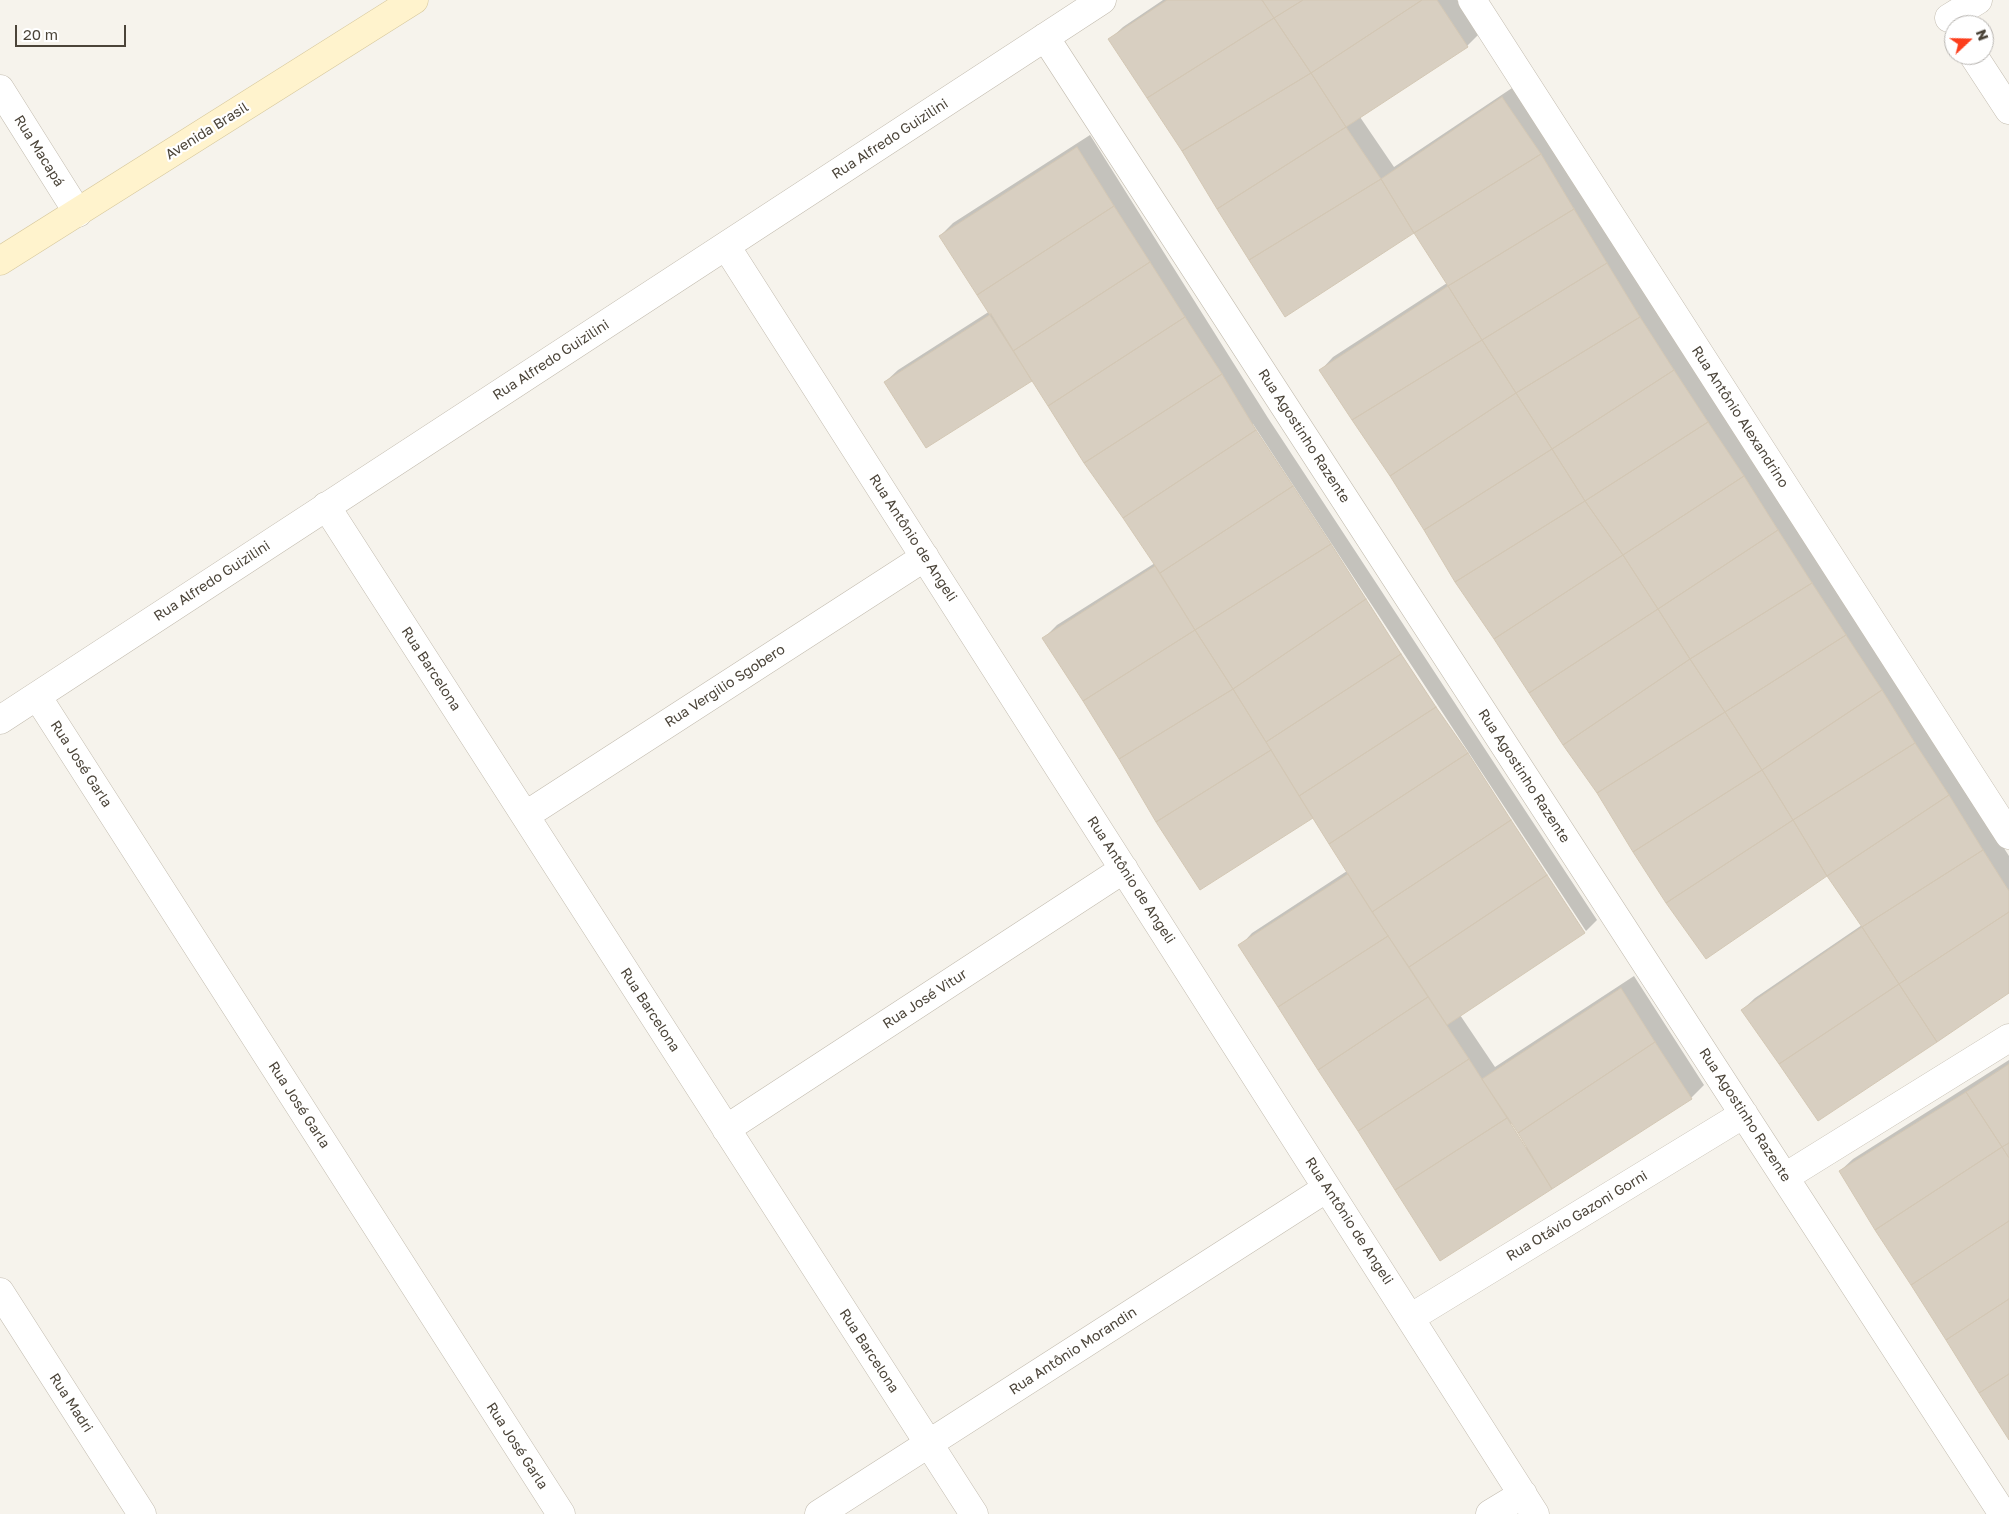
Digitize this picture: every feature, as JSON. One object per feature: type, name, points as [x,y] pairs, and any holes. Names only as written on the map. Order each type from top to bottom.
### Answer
[{"type":"main road","name":"Avenida Brasil","points":[[0,261],[414,0]]},
{"type":"street","name":"Rua Alfredo Guizilini","points":[[0,720],[1102,0]]},
{"type":"street","name":"Rua Antônio Alexandrino","points":[[1472,0],[2009,835]]},
{"type":"street","points":[[1947,14],[1978,0]]},
{"type":"street","name":"Rua Agostinho Razente","points":[[1045,37],[2003,1514]]},
{"type":"street","points":[[1980,65],[2009,110]]},
{"type":"street","name":"Rua Macapá","points":[[0,89],[78,213]]},
{"type":"street","name":"Rua Antônio de Angeli","points":[[726,246],[1529,1504]]},
{"type":"street","name":"Rua Barcelona","points":[[326,506],[974,1514]]},
{"type":"street","name":"Rua Vergilio Sgobero","points":[[526,816],[925,557]]},
{"type":"street","name":"Rua José Garla","points":[[37,696],[561,1514]]},
{"type":"street","name":"Rua José Vitur","points":[[726,1129],[1124,869]]},
{"type":"street","points":[[1785,1177],[2009,1038]]},
{"type":"street","name":"Rua Otávio Gazoni Gorni","points":[[1410,1318],[1744,1114]]},
{"type":"street","name":"Rua Antônio Morandin","points":[[818,1514],[1327,1188]]},
{"type":"street","name":"Rua Madri","points":[[0,1292],[141,1514]]},
{"type":"street","points":[[1490,1514],[1529,1504]]},
{"type":"building","points":[[1167,0],[1262,0],[1274,18],[1147,98],[1108,39]]},
{"type":"building","points":[[1262,0],[1303,0],[1274,18]]},
{"type":"building","points":[[1303,0],[1422,0],[1311,73],[1274,18]]},
{"type":"building","points":[[1422,0],[1437,0],[1468,47],[1346,127],[1311,73]]},
{"type":"building","points":[[1274,18],[1311,73],[1182,151],[1147,98]]},
{"type":"building","points":[[1311,73],[1346,127],[1217,209],[1182,151]]},
{"type":"building","points":[[1502,97],[1541,154],[1414,233],[1381,179]]},
{"type":"building","points":[[1346,127],[1381,179],[1249,260],[1217,209]]},
{"type":"building","points":[[1077,147],[1114,206],[977,295],[939,236]]},
{"type":"building","points":[[1541,154],[1574,209],[1448,286],[1414,233]]},
{"type":"building","points":[[1381,179],[1414,233],[1285,317],[1249,260]]},
{"type":"building","points":[[1114,206],[1150,262],[1013,351],[977,295]]},
{"type":"building","points":[[1574,209],[1607,263],[1482,340],[1448,286]]},
{"type":"building","points":[[1150,262],[1185,317],[1048,406],[1013,351]]},
{"type":"building","points":[[1607,263],[1640,317],[1516,393],[1482,340]]},
{"type":"building","points":[[1448,286],[1482,340],[1352,420],[1319,370]]},
{"type":"building","points":[[991,314],[1032,381],[926,448],[884,382]]},
{"type":"building","points":[[1185,317],[1222,374],[1084,463],[1048,406]]},
{"type":"building","points":[[1640,317],[1674,370],[1552,449],[1516,393]]},
{"type":"building","points":[[1482,340],[1516,393],[1390,476],[1352,420]]},
{"type":"building","points":[[1674,370],[1708,422],[1585,501],[1552,449]]},
{"type":"building","points":[[1222,374],[1256,430],[1123,518],[1084,463]]},
{"type":"building","points":[[1516,393],[1552,449],[1424,530],[1390,476]]},
{"type":"building","points":[[1708,422],[1744,476],[1623,555],[1585,501]]},
{"type":"building","points":[[1256,430],[1293,486],[1160,573],[1123,518]]},
{"type":"building","points":[[1552,449],[1585,501],[1455,582],[1424,530]]},
{"type":"building","points":[[1744,476],[1778,530],[1658,609],[1623,555]]},
{"type":"building","points":[[1293,486],[1331,544],[1195,630],[1160,573]]},
{"type":"building","points":[[1585,501],[1623,555],[1494,639],[1455,582]]},
{"type":"building","points":[[1778,530],[1812,583],[1690,659],[1658,609]]},
{"type":"building","points":[[1331,544],[1366,599],[1233,689],[1195,630]]},
{"type":"building","points":[[1623,555],[1658,609],[1529,693],[1494,639]]},
{"type":"building","points":[[1155,566],[1195,630],[1083,701],[1042,638]]},
{"type":"building","points":[[1812,583],[1846,635],[1725,712],[1690,659]]},
{"type":"building","points":[[1366,599],[1401,654],[1266,742],[1233,689]]},
{"type":"building","points":[[1658,609],[1690,659],[1563,745],[1529,693]]},
{"type":"building","points":[[1195,630],[1233,689],[1119,759],[1083,701]]},
{"type":"building","points":[[1846,635],[1882,690],[1762,770],[1725,712]]},
{"type":"building","points":[[1401,654],[1436,707],[1299,796],[1266,742]]},
{"type":"building","points":[[1690,659],[1725,712],[1597,793],[1563,745]]},
{"type":"building","points":[[1233,689],[1271,750],[1156,822],[1119,759]]},
{"type":"building","points":[[1882,690],[1915,743],[1793,820],[1762,770]]},
{"type":"building","points":[[1436,707],[1468,753],[1329,844],[1299,796]]},
{"type":"building","points":[[1725,712],[1762,770],[1633,852],[1597,793]]},
{"type":"building","points":[[1915,743],[1949,795],[1827,876],[1793,820]]},
{"type":"building","points":[[1271,750],[1313,818],[1200,890],[1156,822]]},
{"type":"building","points":[[1468,753],[1511,820],[1372,912],[1329,844]]},
{"type":"building","points":[[1762,770],[1793,820],[1666,903],[1633,852]]},
{"type":"building","points":[[1949,795],[1983,850],[1862,927],[1827,876]]},
{"type":"building","points":[[1511,820],[1547,875],[1409,967],[1372,912]]},
{"type":"building","points":[[1793,820],[1827,876],[1706,959],[1666,903]]},
{"type":"building","points":[[1983,850],[2009,891],[2009,912],[1899,984],[1862,927]]},
{"type":"building","points":[[1348,874],[1388,936],[1278,1007],[1238,945]]},
{"type":"building","points":[[1547,875],[1585,933],[1447,1025],[1409,967]]},
{"type":"building","points":[[2009,912],[2009,993],[1937,1042],[1899,984]]},
{"type":"building","points":[[1862,927],[1899,984],[1779,1064],[1741,1010]]},
{"type":"building","points":[[1388,936],[1428,997],[1318,1070],[1278,1007]]},
{"type":"building","points":[[1899,984],[1937,1042],[1818,1121],[1779,1064]]},
{"type":"building","points":[[1621,988],[1655,1042],[1518,1133],[1482,1079]]},
{"type":"building","points":[[1428,997],[1469,1059],[1358,1131],[1318,1070]]},
{"type":"building","points":[[1655,1042],[1692,1099],[1552,1189],[1518,1133]]},
{"type":"building","points":[[1469,1059],[1507,1118],[1395,1190],[1358,1131]]},
{"type":"building","points":[[2009,1064],[2009,1143],[2002,1147],[1966,1092]]},
{"type":"building","points":[[1966,1092],[2002,1147],[1875,1230],[1839,1171]]},
{"type":"building","points":[[1507,1118],[1552,1189],[1440,1261],[1395,1190]]},
{"type":"building","points":[[2009,1143],[2009,1158],[2002,1147]]},
{"type":"building","points":[[2002,1147],[2009,1158],[2009,1221],[1911,1285],[1875,1230]]},
{"type":"building","points":[[2009,1221],[2009,1299],[1946,1340],[1911,1285]]},
{"type":"building","points":[[2009,1299],[2009,1374],[1979,1393],[1946,1340]]},
{"type":"building","points":[[2009,1374],[2009,1440],[1979,1393]]}]
